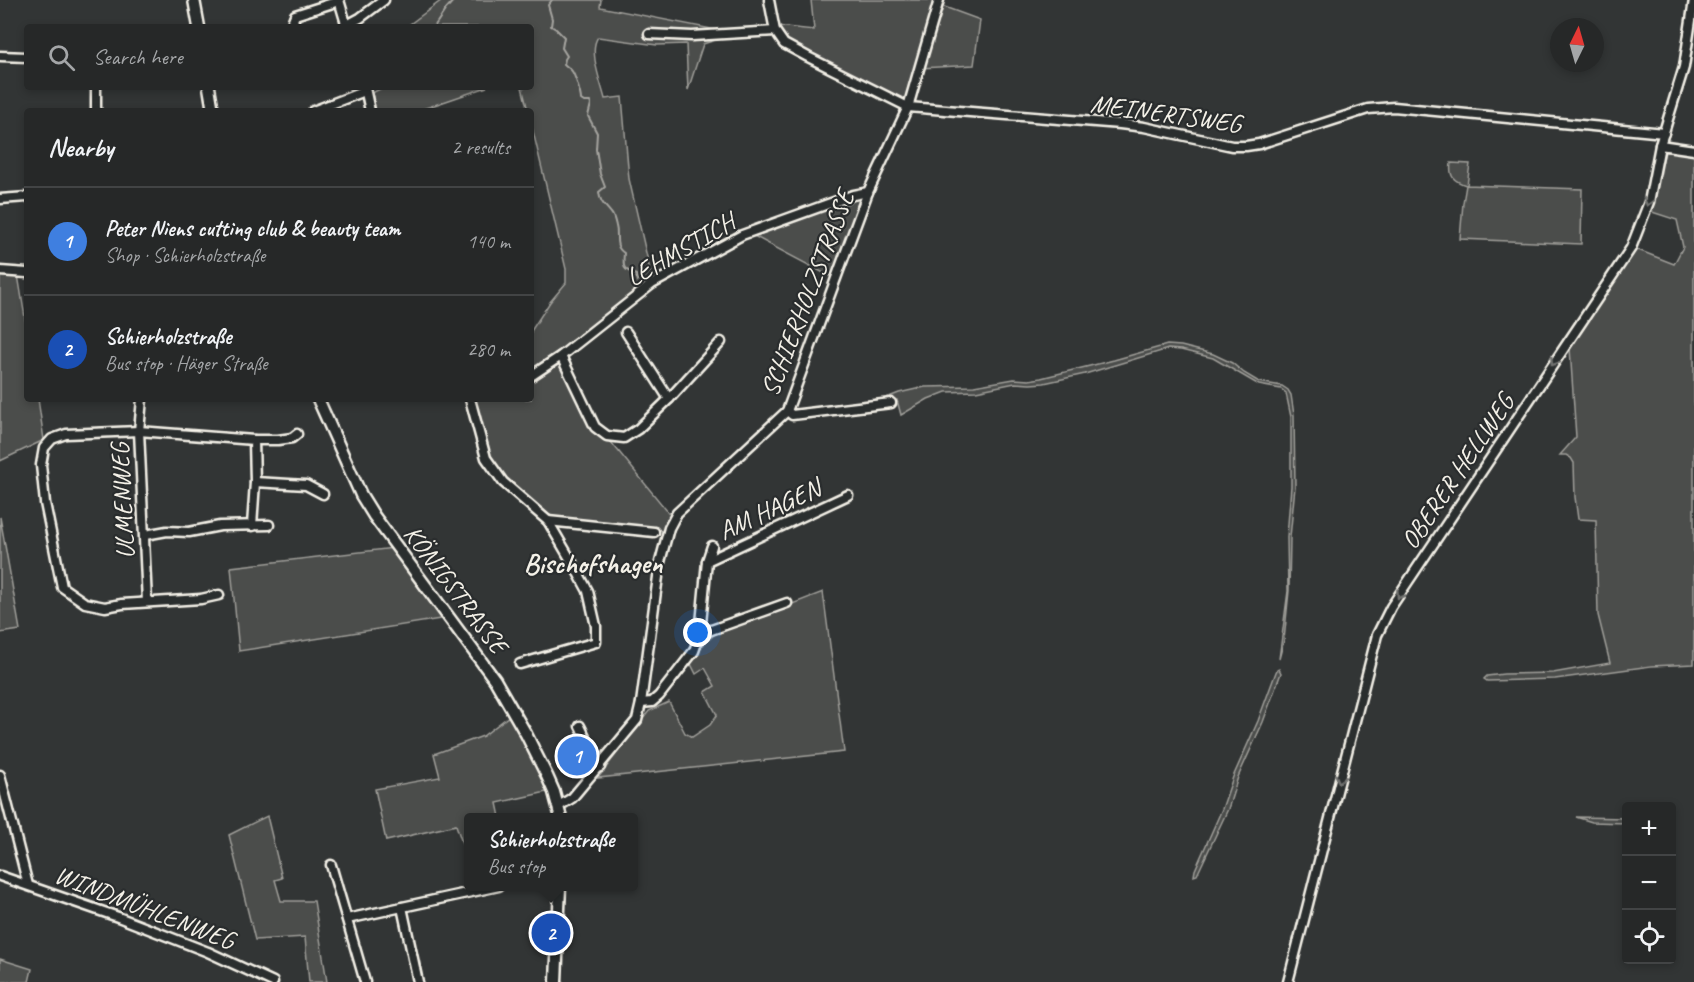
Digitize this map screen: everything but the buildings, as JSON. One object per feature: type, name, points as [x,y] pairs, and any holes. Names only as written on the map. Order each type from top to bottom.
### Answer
[{"type":"main road","points":[[194,0],[198,24]]},
{"type":"main road","points":[[210,90],[212,108]]},
{"type":"main road","name":"KÖNIGSTRASSE","points":[[319,402],[361,495],[394,544],[495,680],[526,734],[554,792],[560,813]]},
{"type":"main road","points":[[556,982],[560,891]]},
{"type":"street","points":[[350,24],[384,0]]},
{"type":"street","points":[[770,0],[775,31],[784,44],[908,107]]},
{"type":"street","name":"SCHIERHOLZSTRASSE","points":[[559,806],[572,798],[637,720],[660,562],[669,528],[677,513],[787,411],[868,192],[908,107],[939,0]]},
{"type":"street","name":"OBERER HELLWEG","points":[[1288,982],[1382,622],[1631,248],[1649,202],[1660,145],[1684,67],[1694,0]]},
{"type":"street","points":[[295,24],[293,20],[295,15],[339,1],[346,24]]},
{"type":"street","points":[[649,34],[692,36],[775,31]]},
{"type":"street","points":[[0,56],[24,57]]},
{"type":"street","points":[[96,90],[96,108]]},
{"type":"street","points":[[320,108],[363,90]]},
{"type":"street","points":[[365,90],[369,108]]},
{"type":"street","name":"MEINERTSWEG","points":[[908,107],[1120,124],[1232,146],[1259,144],[1381,107],[1664,133]]},
{"type":"street","points":[[1660,145],[1694,150]]},
{"type":"street","name":"LEHMSTICH","points":[[534,374],[561,356],[652,284],[723,244],[853,195],[868,192]]},
{"type":"street","points":[[0,200],[24,197]]},
{"type":"street","points":[[0,271],[24,273]]},
{"type":"street","points":[[626,332],[669,399]]},
{"type":"street","points":[[561,356],[596,426],[606,436],[624,438],[638,429],[669,399],[721,342]]},
{"type":"street","name":"ULMENWEG","points":[[142,402],[139,430],[147,602]]},
{"type":"street","points":[[471,402],[486,458],[504,482],[548,521],[588,591],[596,626],[596,642],[520,664]]},
{"type":"street","points":[[787,411],[792,415],[891,403]]},
{"type":"street","points":[[219,595],[201,599],[105,607],[85,603],[62,587],[45,503],[41,465],[44,448],[52,439],[66,434],[139,430],[278,440],[292,438],[297,434]]},
{"type":"street","points":[[252,526],[255,482],[254,440]]},
{"type":"street","points":[[255,482],[306,485],[323,494]]},
{"type":"street","name":"AM HAGEN","points":[[707,561],[848,495]]},
{"type":"street","points":[[548,521],[654,532]]},
{"type":"street","points":[[145,535],[167,531],[189,532],[220,526],[269,525]]},
{"type":"street","name":"AM HAGEN","points":[[641,703],[652,702],[659,696],[693,651],[700,634],[707,561],[712,546]]},
{"type":"street","points":[[700,634],[787,603]]},
{"type":"street","points":[[580,726],[600,767]]},
{"type":"street","points":[[0,775],[28,885]]},
{"type":"street","points":[[331,865],[365,982]]},
{"type":"street","name":"WINDMÜHLENWEG","points":[[0,876],[118,917],[208,952],[273,982]]},
{"type":"street","points":[[347,919],[476,891]]},
{"type":"street","points":[[402,907],[418,982]]},
{"type":"shaded area","points":[[442,0],[601,0],[600,7],[722,31],[722,38],[703,44],[688,90],[686,44],[657,45],[598,37],[594,50],[605,99],[622,97],[629,179],[652,279],[558,354],[534,368],[534,326],[566,283],[566,269],[534,136],[534,108],[527,108],[523,90],[534,90],[534,24],[410,24]]},
{"type":"shaded area","points":[[811,0],[934,0],[905,98],[898,98],[787,41],[777,26],[814,30]]},
{"type":"shaded area","points":[[939,5],[980,20],[974,65],[921,68]]},
{"type":"shaded area","points":[[378,90],[478,90],[426,108],[375,108],[372,93]]},
{"type":"shaded area","points":[[1665,152],[1694,153],[1694,664],[1651,666],[1555,679],[1487,681],[1484,679],[1487,676],[1553,673],[1610,663],[1598,615],[1596,520],[1578,519],[1574,463],[1566,455],[1560,455],[1576,437],[1570,348],[1633,248],[1674,264],[1683,247],[1677,220],[1649,211]]},
{"type":"shaded area","points":[[1451,163],[1470,164],[1467,185],[1582,189],[1581,244],[1460,239],[1466,185],[1453,178]]},
{"type":"shaded area","points":[[858,197],[861,202],[833,278],[750,234]]},
{"type":"shaded area","points":[[0,273],[18,275],[24,312],[24,402],[38,402],[44,440],[0,461]]},
{"type":"shaded area","points":[[1167,345],[1213,354],[1232,363],[1259,382],[1282,386],[1291,395],[1294,415],[1295,487],[1290,537],[1289,591],[1284,640],[1279,659],[1288,591],[1287,537],[1291,486],[1291,417],[1286,393],[1281,389],[1259,385],[1213,358],[1168,349],[1085,374],[1044,383],[1015,383],[976,391],[946,392],[928,399],[901,415],[897,400],[879,401],[899,393],[925,387],[974,386],[1014,379],[1041,378]]},
{"type":"shaded area","points":[[561,362],[594,428],[611,442],[672,517],[665,531],[548,519],[504,480],[490,461],[473,402],[534,402],[534,378]]},
{"type":"shaded area","points":[[0,517],[20,630],[0,633]]},
{"type":"shaded area","points":[[394,548],[447,618],[239,651],[231,567]]},
{"type":"shaded area","points":[[823,592],[844,752],[598,778],[649,711],[669,702],[685,733],[692,737],[710,725],[717,715],[705,692],[715,686],[705,668],[696,674],[690,662],[698,650],[715,634]]},
{"type":"shaded area","points":[[1279,669],[1281,673],[1263,722],[1238,777],[1228,809],[1197,875],[1194,876],[1276,672]]},
{"type":"shaded area","points":[[513,713],[551,791],[497,803],[499,813],[464,813],[464,849],[456,825],[386,841],[375,789],[440,777],[434,754],[483,736]]},
{"type":"shaded area","points":[[267,816],[282,878],[275,880],[281,901],[314,901],[327,982],[309,982],[305,937],[255,940],[229,835]]},
{"type":"shaded area","points":[[1576,817],[1622,818],[1622,823],[1592,822]]},
{"type":"shaded area","points":[[0,959],[32,969],[29,982],[0,982]]},
{"type":"waterway","points":[[436,24],[454,0]]},
{"type":"waterway","points":[[552,0],[548,5],[552,19],[551,26],[564,37],[562,48],[567,56],[564,64],[574,76],[581,100],[591,104],[588,116],[597,133],[596,149],[600,174],[605,187],[599,192],[600,199],[614,219],[617,244],[624,253],[624,267],[636,275],[637,281]]},
{"type":"place","name":"Peter Niens cutting club & beauty team","points":[[577,756]]},
{"type":"place","name":"Schierholzstraße","points":[[551,933]]},
{"type":"district","name":"Bischofshagen","points":[[593,563]]}]
